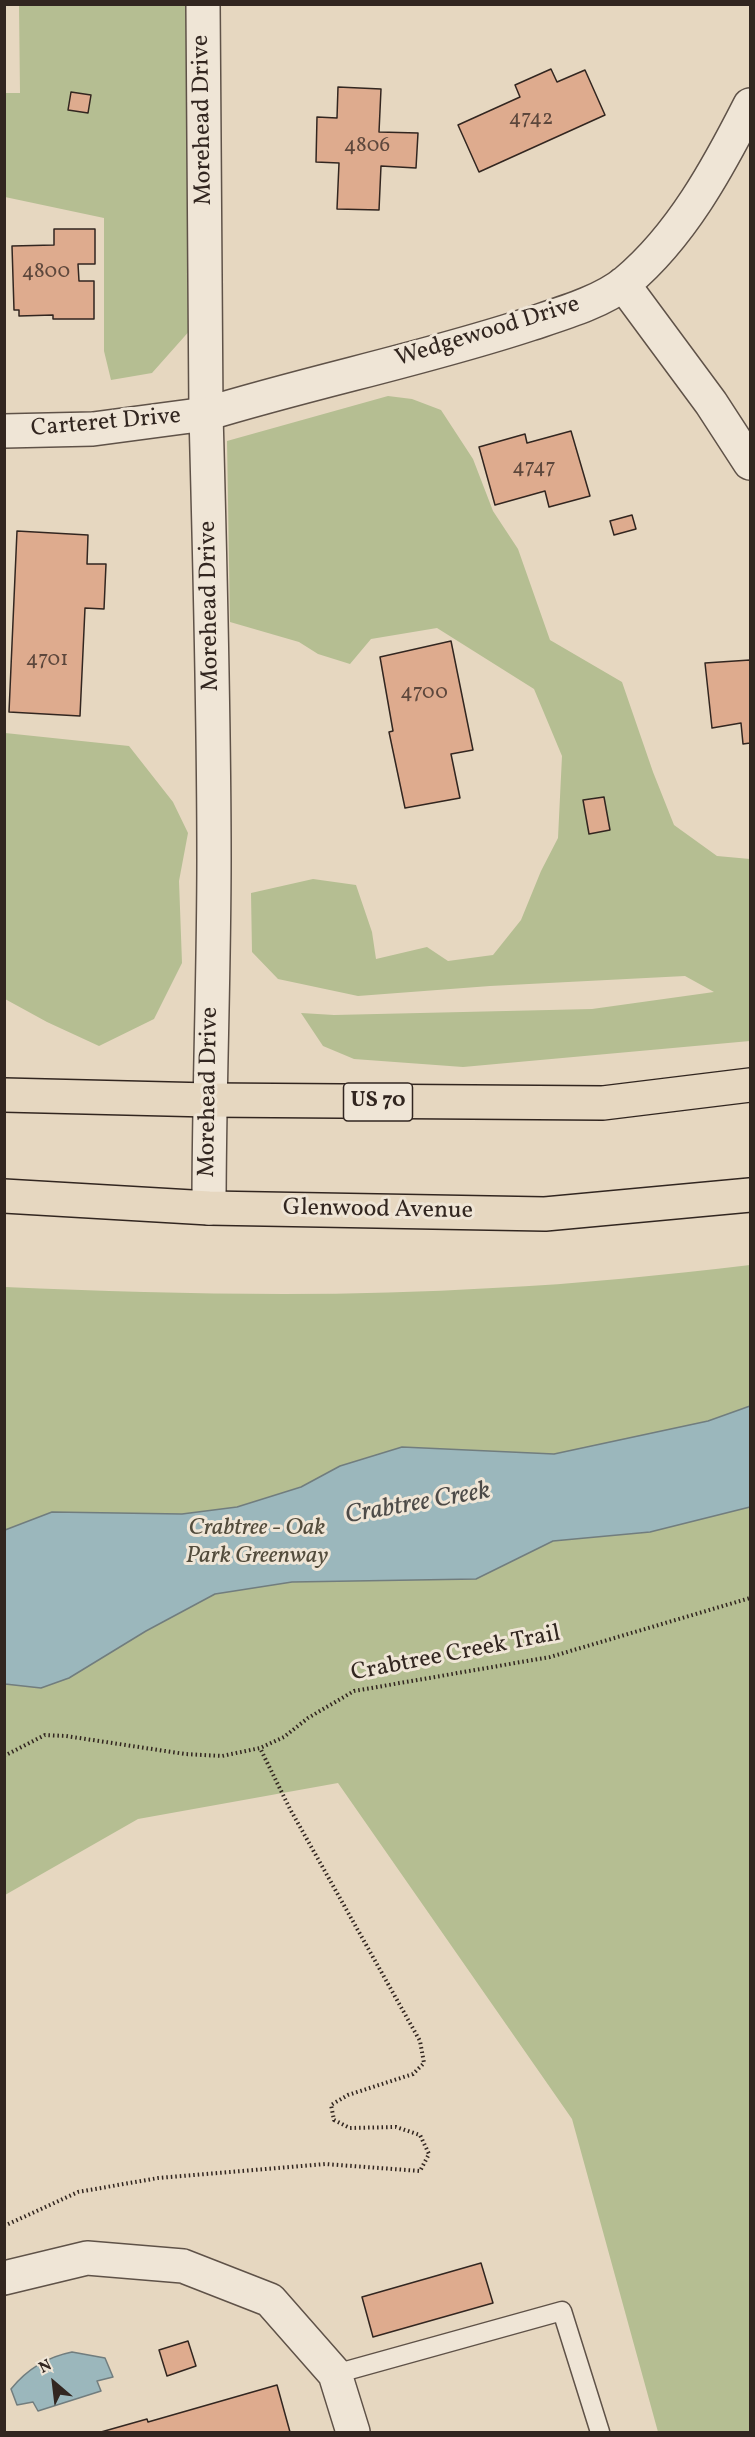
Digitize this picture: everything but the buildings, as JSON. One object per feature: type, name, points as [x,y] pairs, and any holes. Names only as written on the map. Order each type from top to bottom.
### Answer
[{"type":"highway","name":"US 70","points":[[4,1095],[209,1100],[603,1103],[750,1085]]},
{"type":"highway","name":"Glenwood Avenue","points":[[4,1196],[209,1208],[545,1214],[750,1195]]},
{"type":"street","name":"Morehead Drive","points":[[203,4],[206,414],[214,861],[209,1208]]},
{"type":"street","name":"Wedgewood Drive","points":[[206,414],[283,391],[490,337],[577,308],[623,284],[648,262],[683,220],[728,148],[750,105]]},
{"type":"street","points":[[623,284],[711,403],[750,463]]},
{"type":"street","name":"Carteret Drive","points":[[4,431],[93,429],[206,414]]},
{"type":"street","points":[[4,2278],[87,2258],[183,2266],[270,2300],[335,2374],[353,2433]]},
{"type":"lane","points":[[335,2374],[562,2311],[600,2433]]},
{"type":"path","name":"Crabtree Creek Trail","points":[[4,1756],[45,1735],[66,1736],[124,1747],[222,1756],[260,1748],[284,1737],[336,1700],[354,1691],[378,1685],[550,1657],[750,1599]]},
{"type":"path","points":[[4,2226],[78,2192],[158,2178],[326,2164],[420,2171],[429,2154],[420,2134],[396,2127],[350,2128],[334,2120],[332,2105],[348,2095],[413,2074],[424,2062],[420,2041],[290,1809],[260,1748]]},
{"type":"green space","points":[[19,5],[186,5],[192,328],[152,373],[111,380],[104,351],[104,218],[5,197],[4,93],[20,93]]},
{"type":"green space","points":[[388,396],[412,399],[441,410],[473,459],[493,511],[518,549],[550,640],[622,682],[674,825],[717,856],[750,859],[750,1041],[463,1067],[354,1059],[323,1046],[301,1013],[334,1015],[592,1009],[714,992],[685,976],[490,986],[358,996],[278,979],[252,952],[251,893],[313,879],[356,885],[372,932],[376,959],[427,947],[448,961],[493,955],[521,920],[541,871],[558,838],[562,756],[534,689],[437,628],[371,639],[350,664],[318,654],[299,642],[230,622],[227,441]]},
{"type":"green space","points":[[5,733],[129,746],[173,802],[188,833],[179,881],[182,963],[154,1019],[99,1046],[5,999]]},
{"type":"green space","name":"Crabtree - Oak Park Greenway","points":[[750,1265],[750,2432],[658,2432],[572,2119],[338,1783],[138,1819],[5,1895],[5,1287],[188,1293],[371,1293],[557,1284]]},
{"type":"water","name":"Crabtree Creek","points":[[750,1406],[750,1507],[650,1532],[553,1541],[476,1579],[292,1582],[215,1594],[146,1631],[69,1678],[41,1688],[5,1684],[5,1530],[52,1512],[182,1514],[237,1507],[301,1487],[340,1466],[402,1447],[554,1454],[708,1421]]},
{"type":"water","points":[[72,2352],[105,2358],[113,2377],[97,2381],[101,2391],[38,2411],[33,2402],[17,2405],[11,2389],[24,2375],[54,2357]]}]
